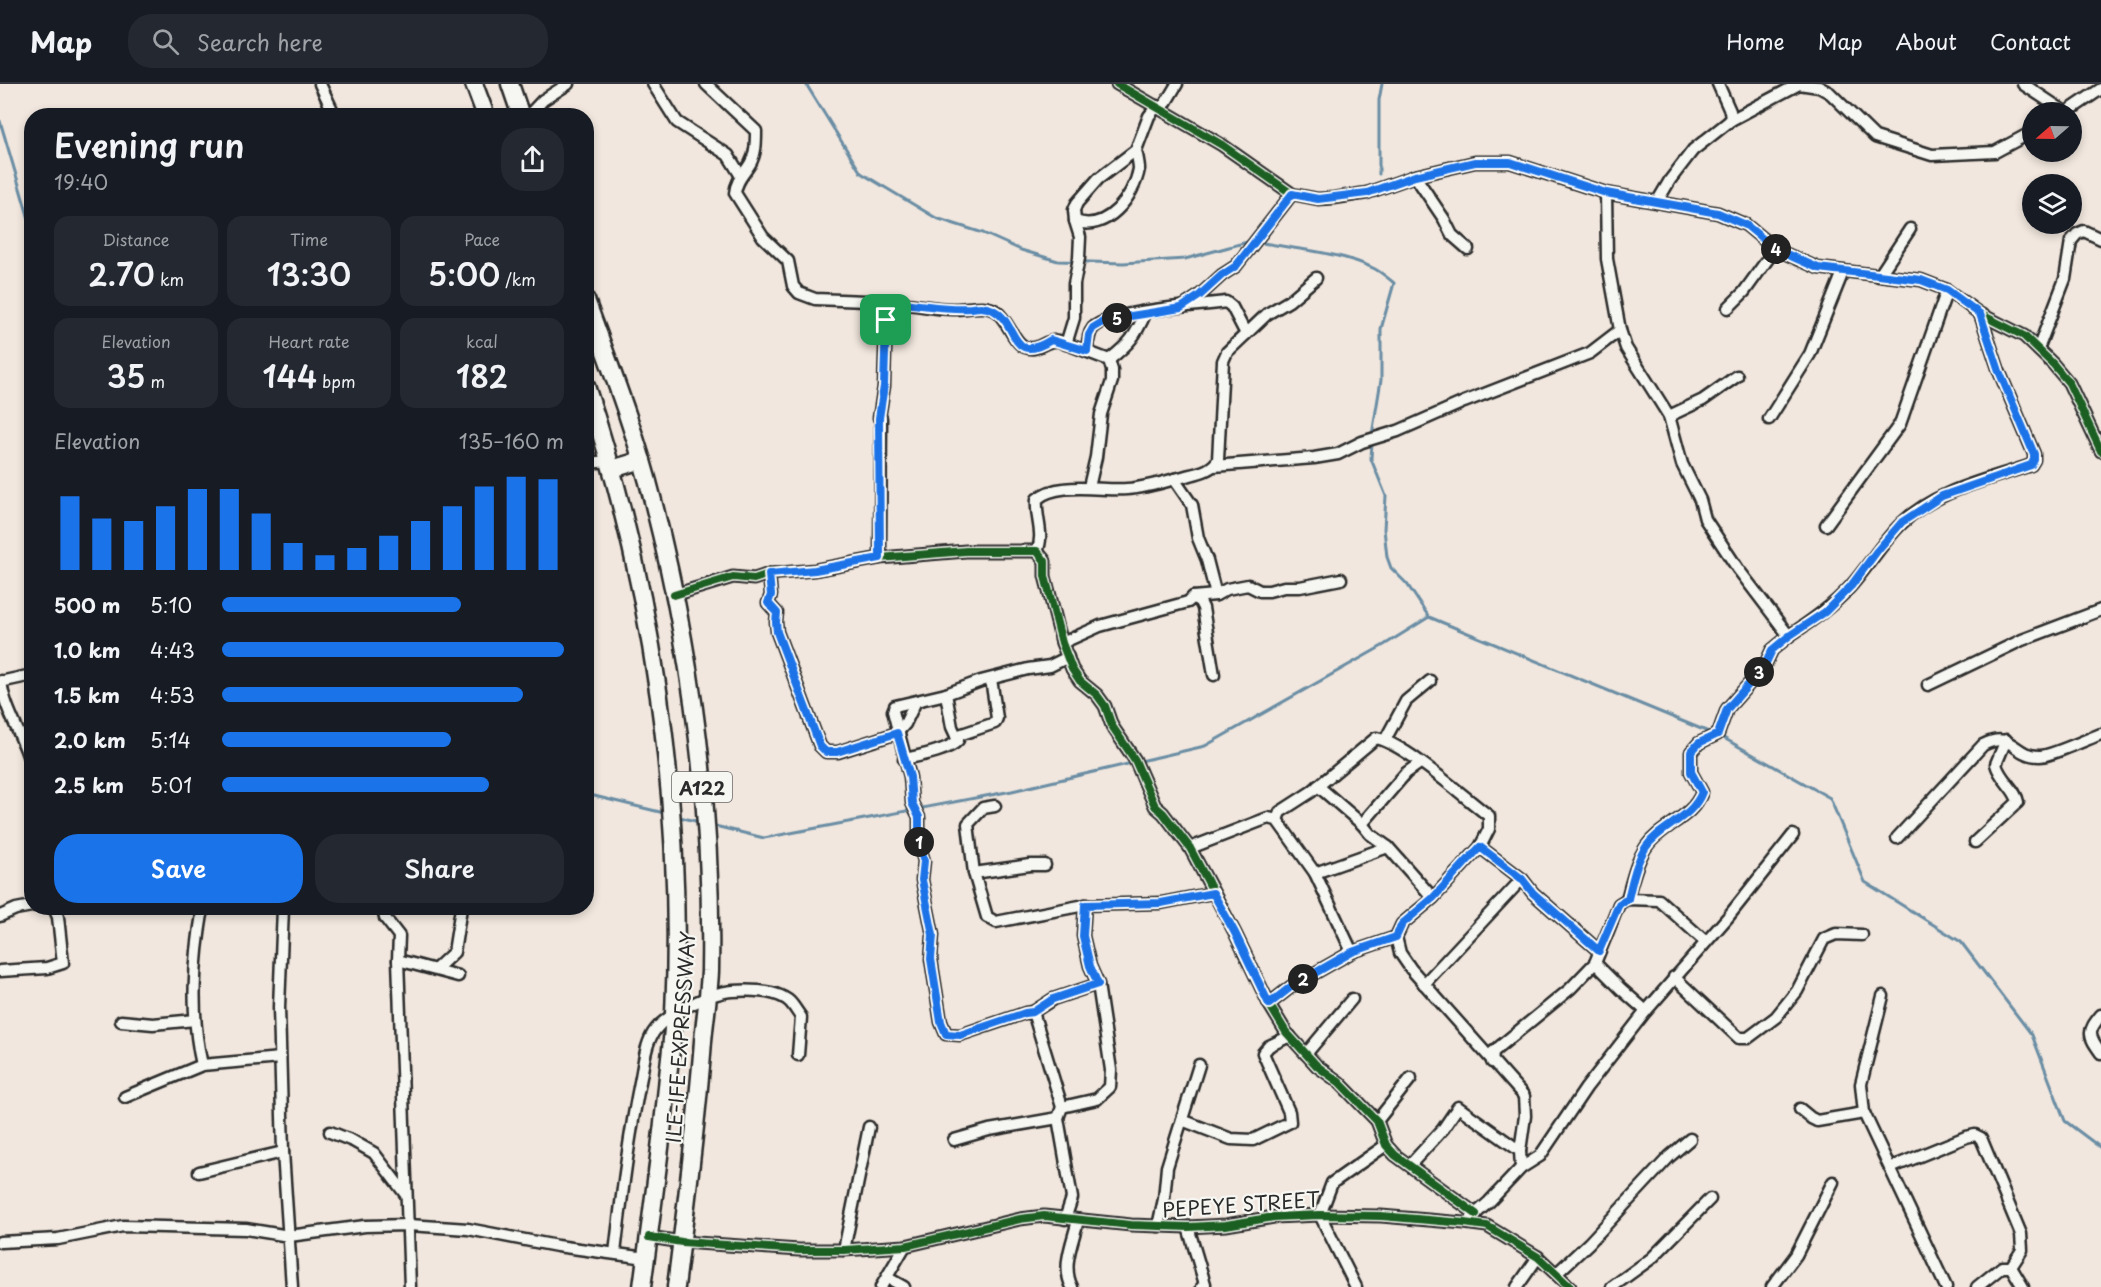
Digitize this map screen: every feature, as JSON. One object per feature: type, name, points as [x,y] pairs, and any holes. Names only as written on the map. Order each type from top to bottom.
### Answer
[{"type":"highway","points":[[474,84],[483,108]]},
{"type":"highway","points":[[510,84],[518,108]]},
{"type":"highway","name":"ILE-IFE EXPRESSWAY","points":[[594,323],[642,460],[653,502],[692,691],[701,773],[710,905],[708,996],[676,1287]]},
{"type":"highway","name":"ILE-IFE EXPRESSWAY","points":[[594,411],[611,465],[635,557],[662,719],[672,827],[675,921],[674,1015],[642,1287]]},
{"type":"highway","points":[[611,465],[642,460]]},
{"type":"street","points":[[320,84],[331,108]]},
{"type":"street","points":[[536,108],[543,100],[568,84]]},
{"type":"street","points":[[652,84],[677,122],[728,155],[741,176]]},
{"type":"street","points":[[706,84],[756,131],[756,148],[752,162],[741,176],[735,193],[763,237],[788,261],[793,286],[799,293],[815,298],[866,301],[886,320]]},
{"type":"street","points":[[1117,84],[1222,145],[1292,194],[1318,199],[1334,198],[1367,193],[1415,176],[1475,162],[1510,162],[1606,193],[1718,213],[1746,225],[1775,249],[1818,268],[1921,280],[1947,290],[1980,314],[2024,336],[2038,349],[2070,383],[2101,451]]},
{"type":"street","points":[[1075,221],[1084,225],[1098,223],[1111,216],[1130,192],[1139,167],[1136,150],[1149,116],[1177,84]]},
{"type":"street","points":[[1718,84],[1730,111],[1731,120]]},
{"type":"street","points":[[1657,202],[1670,180],[1693,150],[1731,120],[1799,84],[1820,87],[1830,93],[1875,137],[1932,155],[1995,152],[2022,137]]},
{"type":"street","points":[[2023,84],[2051,102]]},
{"type":"street","points":[[2081,102],[2101,88]]},
{"type":"street","points":[[1066,344],[1074,318],[1074,284],[1079,258],[1080,237],[1074,210],[1077,203],[1098,179],[1136,150]]},
{"type":"street","points":[[1415,176],[1452,235],[1468,249]]},
{"type":"street","points":[[1606,193],[1607,259],[1620,330],[1626,348],[1669,416],[1682,464],[1700,500],[1705,519],[1738,569],[1789,636]]},
{"type":"street","points":[[1203,300],[1222,275],[1236,266],[1292,194]]},
{"type":"street","points":[[1879,276],[1910,229]]},
{"type":"street","points":[[2038,349],[2065,279],[2071,241],[2077,234],[2084,231],[2101,239]]},
{"type":"street","points":[[1728,308],[1744,292],[1775,249]]},
{"type":"street","points":[[1769,420],[1810,354],[1843,272]]},
{"type":"street","points":[[1214,466],[1218,460],[1223,361],[1227,352],[1267,314],[1289,302],[1316,278]]},
{"type":"street","points":[[1826,525],[1900,424],[1947,290]]},
{"type":"street","points":[[1087,351],[1089,335],[1093,328],[1106,320],[1181,308],[1203,300],[1226,302],[1232,307],[1246,334]]},
{"type":"street","points":[[880,558],[879,418],[884,386],[886,320],[890,307],[897,303],[951,309],[987,307],[996,311],[1009,326],[1017,344],[1023,347],[1032,349],[1051,340],[1109,360]]},
{"type":"street","points":[[1109,360],[1128,345],[1146,312]]},
{"type":"street","points":[[1628,899],[1638,863],[1646,846],[1659,832],[1674,825],[1699,801],[1702,792],[1691,772],[1691,752],[1699,743],[1718,734],[1727,709],[1764,667],[1772,650],[1825,612],[1851,586],[1902,522],[1920,509],[1942,496],[2031,465],[2034,454],[1999,371],[1980,314]]},
{"type":"street","points":[[1037,551],[1042,537],[1036,508],[1037,499],[1050,491],[1151,486],[1200,473],[1214,466],[1338,454],[1362,442],[1398,431],[1464,402],[1590,353],[1620,330]]},
{"type":"street","points":[[1089,488],[1096,457],[1101,414],[1112,381],[1109,360]]},
{"type":"street","points":[[1669,416],[1703,400],[1737,376]]},
{"type":"street","points":[[594,464],[611,465]]},
{"type":"street","points":[[1174,479],[1192,505],[1198,538],[1207,560],[1216,595]]},
{"type":"street","points":[[674,595],[733,577],[754,579],[769,574],[815,570],[880,558],[966,551],[1037,551]]},
{"type":"street","points":[[1037,551],[1045,561],[1045,576],[1062,643],[1080,681],[1097,695],[1105,706],[1112,726],[1135,760],[1155,806],[1164,813],[1190,848],[1269,1004],[1290,1036],[1317,1066],[1339,1082],[1377,1121],[1386,1145],[1395,1155],[1476,1214]]},
{"type":"street","points":[[769,574],[771,595],[768,603],[777,613],[777,632],[820,746],[826,752],[837,752],[897,733],[915,703]]},
{"type":"street","points":[[1062,643],[1100,626],[1188,602],[1193,597],[1216,595],[1227,589],[1248,585],[1260,591],[1269,591],[1341,579]]},
{"type":"street","points":[[1193,597],[1200,602],[1203,608],[1214,675]]},
{"type":"street","points":[[1928,685],[2022,640],[2101,610]]},
{"type":"street","points":[[1068,657],[1050,666],[991,679],[915,703],[895,706],[893,709],[897,733],[910,777],[912,803],[919,817],[919,844],[924,861],[922,880],[933,935],[931,959],[941,1022],[946,1034],[960,1035],[1033,1012],[1053,999],[1098,984]]},
{"type":"street","points":[[24,677],[1,681],[2,693],[24,741]]},
{"type":"street","points":[[956,736],[994,723],[997,718],[991,679]]},
{"type":"street","points":[[1385,740],[1407,701],[1430,681]]},
{"type":"street","points":[[904,759],[954,745],[958,740],[948,711],[946,694]]},
{"type":"street","points":[[1897,838],[1983,745],[1995,739],[2006,740],[2022,752],[2040,757],[2101,734]]},
{"type":"street","points":[[1277,820],[1280,813],[1318,786],[1376,738],[1385,740],[1420,763],[1489,816],[1489,829],[1480,847],[1433,898],[1402,924],[1396,937],[1400,953],[1424,984],[1524,1096],[1525,1116],[1520,1152],[1521,1168]]},
{"type":"street","points":[[1975,842],[2018,802],[2017,797],[2001,779],[1996,764],[2006,740]]},
{"type":"street","points":[[1362,824],[1406,773],[1420,763]]},
{"type":"street","points":[[1318,786],[1362,824],[1370,834],[1388,846],[1433,898]]},
{"type":"street","points":[[995,807],[983,808],[968,824],[974,873],[987,917],[996,922],[1085,905],[1161,903],[1213,893]]},
{"type":"street","points":[[1190,848],[1268,818],[1277,820],[1315,873],[1352,952]]},
{"type":"street","points":[[1464,1223],[1476,1214],[1521,1168],[1540,1156],[1586,1088],[1646,1011],[1728,917],[1793,835]]},
{"type":"street","points":[[1315,873],[1388,846]]},
{"type":"street","points":[[1480,847],[1522,879],[1533,893],[1599,951]]},
{"type":"street","points":[[974,873],[1045,865]]},
{"type":"street","points":[[1424,984],[1522,879]]},
{"type":"street","points":[[1492,1062],[1494,1052],[1570,989],[1595,963],[1619,904],[1628,899],[1659,900],[1706,942]]},
{"type":"street","points":[[1062,1107],[1096,1099],[1110,1087],[1111,1070],[1098,984],[1090,966],[1083,936],[1085,905]]},
{"type":"street","points":[[0,916],[24,907]]},
{"type":"street","points":[[0,971],[47,968],[63,963],[57,915]]},
{"type":"street","points":[[202,915],[197,945],[195,1020],[202,1065]]},
{"type":"street","points":[[283,915],[279,1007],[280,1058],[283,1152],[292,1287]]},
{"type":"street","points":[[384,915],[399,936],[410,1287]]},
{"type":"street","points":[[436,969],[454,952],[460,915]]},
{"type":"street","points":[[1674,977],[1739,1038],[1748,1038],[1776,1017],[1790,999],[1824,939],[1836,934],[1862,935]]},
{"type":"street","points":[[1269,1004],[1292,986],[1352,952],[1396,937]]},
{"type":"street","points":[[398,960],[458,976]]},
{"type":"street","points":[[1595,963],[1646,1011]]},
{"type":"street","points":[[615,1253],[631,1128],[646,1049],[656,1029],[674,1015],[708,996],[740,991],[773,994],[789,1001],[801,1017],[798,1055]]},
{"type":"street","points":[[1883,996],[1861,1084],[1864,1113],[1946,1287]]},
{"type":"street","points":[[1306,1054],[1352,999]]},
{"type":"street","points":[[1033,1012],[1062,1107],[1058,1118],[1072,1198],[1065,1219]]},
{"type":"street","points":[[2101,1015],[2090,1028],[2090,1035],[2101,1053]]},
{"type":"street","points":[[121,1021],[153,1024],[195,1020]]},
{"type":"street","points":[[1182,1120],[1231,1139],[1253,1140],[1290,1122],[1289,1112],[1263,1053],[1269,1046],[1290,1036]]},
{"type":"street","points":[[125,1097],[202,1065],[280,1058]]},
{"type":"street","points":[[1158,1227],[1167,1167],[1199,1065]]},
{"type":"street","points":[[1377,1121],[1411,1078]]},
{"type":"street","points":[[1410,1165],[1443,1130],[1458,1107],[1520,1152]]},
{"type":"street","points":[[1800,1109],[1817,1121],[1864,1113]]},
{"type":"street","points":[[954,1140],[989,1130],[1058,1118]]},
{"type":"street","points":[[844,1250],[869,1127]]},
{"type":"street","points":[[330,1132],[374,1153],[406,1195]]},
{"type":"street","points":[[1890,1168],[1966,1137],[1975,1135],[1981,1138],[2021,1234],[2022,1250],[2011,1267]]},
{"type":"street","points":[[1556,1274],[1690,1138]]},
{"type":"street","points":[[1356,1287],[1320,1215],[1332,1183],[1386,1145]]},
{"type":"street","points":[[199,1172],[283,1152]]},
{"type":"street","points":[[1772,1287],[1796,1255],[1833,1182]]},
{"type":"street","points":[[1612,1287],[1652,1258],[1710,1199]]},
{"type":"street","name":"PEPEYE STREET","points":[[649,1237],[682,1242],[799,1250],[844,1250],[905,1246],[1020,1219],[1044,1216],[1158,1227],[1226,1225],[1274,1217],[1381,1216],[1487,1226],[1538,1257],[1570,1287]]},
{"type":"street","points":[[1072,1287],[1066,1267],[1078,1220]]},
{"type":"street","points":[[0,1242],[58,1239],[123,1226],[246,1229],[289,1236],[365,1226],[409,1225],[468,1229],[557,1246],[646,1258]]},
{"type":"street","points":[[1188,1227],[1205,1284],[1202,1287]]},
{"type":"street","points":[[904,1287],[884,1282],[905,1246]]},
{"type":"street","points":[[1517,1287],[1538,1257]]},
{"type":"street","points":[[1977,1287],[2002,1267],[2011,1267]]},
{"type":"street","points":[[2011,1267],[2023,1287]]},
{"type":"waterway","points":[[806,84],[861,173],[936,218],[983,233],[1021,250],[1058,261],[1123,263],[1185,259],[1251,241]]},
{"type":"waterway","points":[[1379,174],[1379,100],[1382,84]]},
{"type":"waterway","points":[[0,121],[24,202]]},
{"type":"waterway","points":[[1257,242],[1318,252],[1362,263],[1375,269],[1394,283],[1381,329],[1381,380],[1372,435]]},
{"type":"waterway","points":[[1372,442],[1371,459],[1386,496],[1384,529],[1387,557],[1391,568],[1407,584],[1429,617],[1711,733]]},
{"type":"waterway","points":[[711,825],[764,838],[1012,791],[1205,746],[1384,645],[1429,617]]},
{"type":"waterway","points":[[1720,736],[1830,798],[1865,882],[1961,942],[2032,1035],[2065,1121],[2101,1148]]},
{"type":"waterway","points":[[594,796],[664,813]]},
{"type":"waterway","points":[[676,816],[699,822]]},
{"type":"cycle path","points":[[1117,84],[1222,145],[1292,194],[1318,199],[1334,198],[1367,193],[1415,176],[1475,162],[1510,162],[1606,193],[1718,213],[1746,225],[1775,249],[1818,268],[1921,280],[1947,290],[1980,314],[2024,336],[2069,383],[2101,451]]},
{"type":"cycle path","points":[[674,595],[733,577],[754,579],[769,574],[815,570],[880,558],[966,551],[1037,551],[1045,561],[1045,576],[1062,643],[1072,669],[1080,681],[1097,695],[1105,706],[1112,726],[1135,760],[1155,806],[1190,848],[1269,1004],[1286,1032],[1317,1066],[1339,1082],[1377,1121],[1386,1145],[1395,1155],[1476,1214]]},
{"type":"cycle path","points":[[649,1237],[682,1242],[799,1250],[844,1250],[905,1246],[1020,1219],[1044,1216],[1131,1225],[1188,1227],[1226,1225],[1274,1217],[1381,1216],[1487,1226],[1538,1257],[1570,1287]]},
{"type":"route","points":[[1475,162],[1510,162],[1606,193],[1718,213],[1746,225],[1775,249],[1818,268],[1921,280],[1947,290],[1980,314],[1999,371],[2034,454],[2034,460],[2031,465],[1942,496],[1902,522],[1851,586],[1825,612],[1772,650],[1764,667],[1727,709],[1718,734],[1699,743],[1691,752],[1691,772],[1702,792],[1699,801],[1674,825],[1659,832],[1646,846],[1638,863],[1628,899],[1619,904],[1599,951],[1533,893],[1522,879],[1480,847],[1433,898],[1402,924],[1396,937],[1352,952],[1292,986],[1269,1004],[1213,893],[1161,903],[1085,905],[1083,936],[1090,966],[1098,984],[1053,999],[1033,1012],[960,1035],[946,1034],[941,1022],[931,959],[933,935],[922,880],[924,861],[919,844],[919,817],[912,803],[910,777],[897,733],[837,752],[826,752],[820,746],[777,632],[778,615],[768,603],[771,595],[769,574],[815,570],[880,558],[881,418],[879,418],[884,386],[886,320],[890,307],[897,303],[951,309],[987,307],[996,311],[1009,326],[1017,344],[1023,347],[1032,349],[1051,340],[1087,351],[1089,335],[1093,328],[1106,320],[1181,308],[1199,296],[1222,275],[1236,266],[1292,194],[1318,199],[1334,198],[1367,193],[1415,176],[1475,162]]}]
